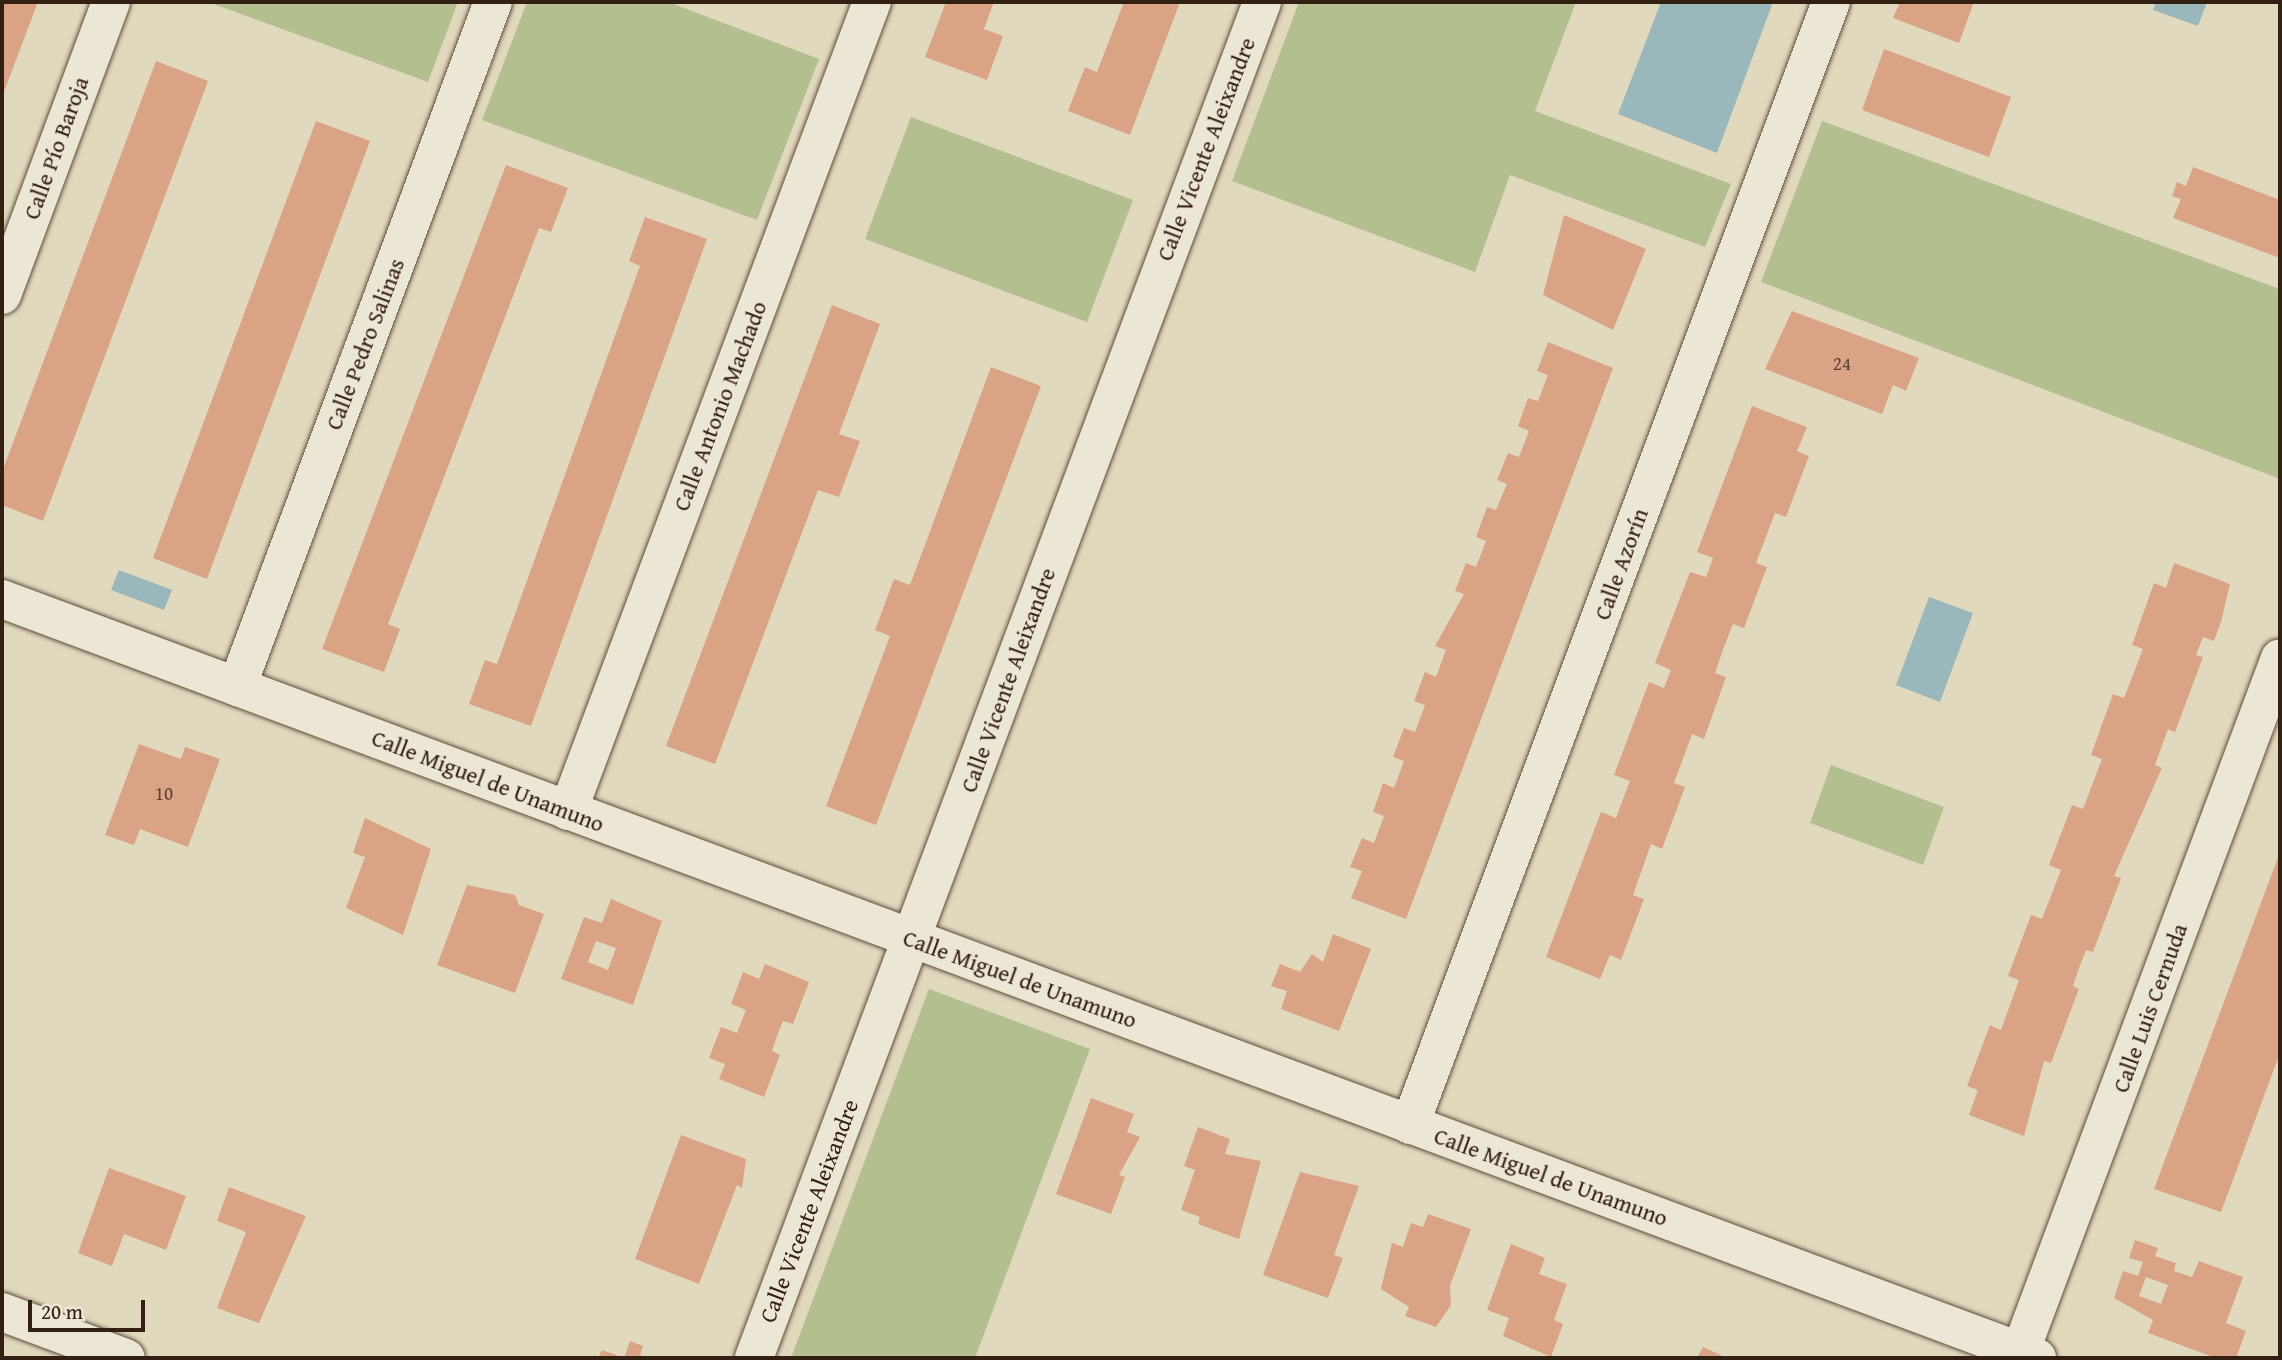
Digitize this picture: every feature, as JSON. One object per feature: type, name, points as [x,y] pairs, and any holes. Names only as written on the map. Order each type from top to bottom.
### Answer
[{"type":"street","name":"Calle Pío Baroja","points":[[2,295],[111,2]]},
{"type":"street","name":"Calle Pedro Salinas","points":[[237,687],[493,2]]},
{"type":"street","name":"Calle Antonio Machado","points":[[568,811],[872,2]]},
{"type":"street","name":"Calle Vicente Aleixandre","points":[[754,1358],[1262,2]]},
{"type":"street","name":"Calle Azorín","points":[[1410,1125],[1831,2]]},
{"type":"street","name":"Calle Miguel de Unamuno","points":[[2,600],[2026,1356]]},
{"type":"street","name":"Calle Luis Cernuda","points":[[2026,1356],[2280,658]]},
{"type":"street","points":[[2,1312],[126,1358]]},
{"type":"green space","points":[[208,2],[458,2],[428,82]]},
{"type":"green space","points":[[527,2],[668,2],[819,59],[757,220],[482,120]]},
{"type":"green space","points":[[1299,2],[1576,2],[1535,111],[1731,184],[1705,247],[1510,175],[1475,272],[1232,181]]},
{"type":"green space","points":[[911,117],[1133,200],[1087,322],[865,239]]},
{"type":"green space","points":[[1822,121],[2280,289],[2280,479],[1761,282]]},
{"type":"green space","points":[[1831,765],[1944,807],[1923,865],[1810,823]]},
{"type":"green space","points":[[929,989],[1090,1049],[975,1358],[791,1358]]},
{"type":"water","points":[[1661,2],[1773,2],[1717,153],[1618,114]]},
{"type":"water","points":[[2156,2],[2207,2],[2198,26],[2153,10]]},
{"type":"water","points":[[119,570],[172,590],[164,610],[111,590]]},
{"type":"water","points":[[1929,597],[1973,613],[1940,702],[1896,685]]},
{"type":"building","points":[[2,2],[38,2],[2,97]]},
{"type":"building","points":[[946,2],[994,2],[984,29],[1003,36],[987,80],[925,57]]},
{"type":"building","points":[[1124,2],[1180,2],[1130,135],[1068,111],[1085,67],[1097,72]]},
{"type":"building","points":[[1900,2],[1974,2],[1959,43],[1893,18]]},
{"type":"building","points":[[1884,49],[2011,97],[1989,157],[1862,110]]},
{"type":"building","points":[[156,61],[208,81],[43,521],[2,505],[2,472]]},
{"type":"building","points":[[316,121],[370,141],[207,579],[153,558]]},
{"type":"building","points":[[506,165],[568,188],[551,232],[539,228],[388,624],[400,629],[384,672],[322,649]]},
{"type":"building","points":[[2193,167],[2280,200],[2280,258],[2173,218],[2181,199],[2172,196],[2177,182],[2186,186]]},
{"type":"building","points":[[1564,215],[1646,249],[1613,330],[1543,295]]},
{"type":"building","points":[[645,217],[707,239],[531,726],[469,704],[485,660],[497,664],[640,266],[629,261]]},
{"type":"building","points":[[832,305],[880,324],[839,434],[860,441],[839,497],[818,490],[715,764],[666,746]]},
{"type":"building","points":[[1792,311],[1919,358],[1906,391],[1893,385],[1882,414],[1765,369]]},
{"type":"building","points":[[1548,342],[1613,368],[1406,919],[1351,898],[1362,871],[1350,867],[1362,838],[1374,843],[1384,816],[1373,812],[1383,783],[1394,788],[1404,761],[1393,757],[1404,728],[1415,732],[1425,705],[1414,701],[1425,672],[1436,677],[1446,650],[1435,646],[1464,594],[1455,591],[1466,563],[1476,567],[1486,541],[1476,537],[1487,507],[1496,510],[1507,484],[1497,480],[1508,453],[1519,457],[1529,431],[1518,426],[1528,398],[1538,401],[1548,375],[1537,371]]},
{"type":"building","points":[[991,367],[1041,386],[876,825],[826,806],[890,636],[875,630],[894,579],[910,585]]},
{"type":"building","points":[[1752,406],[1807,427],[1797,451],[1809,456],[1786,517],[1775,513],[1756,563],[1767,567],[1744,628],[1733,624],[1724,647],[1715,673],[1726,677],[1704,739],[1692,734],[1674,783],[1685,787],[1662,849],[1651,844],[1633,895],[1644,899],[1621,960],[1610,955],[1600,979],[1546,957],[1601,812],[1616,818],[1630,781],[1614,775],[1649,682],[1664,688],[1671,670],[1655,663],[1690,572],[1706,577],[1713,558],[1697,552]]},
{"type":"building","points":[[2174,563],[2230,584],[2221,622],[2214,641],[2203,637],[2196,655],[2203,657],[2175,732],[2168,729],[2155,765],[2162,768],[2114,876],[2121,878],[2093,952],[2086,950],[2079,968],[2073,986],[2079,989],[2051,1063],[2044,1061],[2024,1136],[1969,1115],[1978,1090],[1967,1086],[1990,1025],[2001,1030],[2019,980],[2008,976],[2031,915],[2042,919],[2061,870],[2049,865],[2072,805],[2083,809],[2102,759],[2091,755],[2113,694],[2124,698],[2143,649],[2132,645],[2154,583],[2166,588]]},
{"type":"building","points":[[139,744],[181,759],[185,747],[220,759],[188,847],[140,829],[134,845],[105,835]]},
{"type":"building","points":[[365,818],[431,849],[403,935],[346,908],[365,857],[353,853]]},
{"type":"building","points":[[2280,852],[2280,1053],[2221,1212],[2154,1189]]},
{"type":"building","points":[[467,885],[515,895],[519,905],[544,914],[515,993],[437,965]]},
{"type":"building","points":[[611,899],[662,921],[633,1005],[561,979],[584,917],[602,923]],"holes":[[[596,941],[616,948],[608,970],[588,962]]]},
{"type":"building","points":[[1333,934],[1371,949],[1339,1031],[1281,1009],[1287,991],[1271,986],[1280,964],[1300,972],[1312,954],[1323,962]]},
{"type":"building","points":[[765,964],[809,982],[793,1024],[783,1021],[777,1036],[772,1051],[780,1055],[764,1097],[719,1079],[725,1064],[709,1058],[721,1027],[737,1033],[746,1010],[731,1004],[743,972],[759,979]]},
{"type":"building","points":[[1091,1098],[1134,1114],[1127,1132],[1140,1137],[1119,1175],[1125,1177],[1111,1214],[1056,1194]]},
{"type":"building","points":[[1198,1127],[1230,1139],[1225,1154],[1261,1161],[1239,1239],[1198,1224],[1200,1217],[1181,1210],[1195,1170],[1184,1166]]},
{"type":"building","points":[[681,1135],[746,1159],[742,1188],[737,1185],[699,1284],[635,1259]]},
{"type":"building","points":[[109,1168],[186,1196],[166,1250],[124,1234],[112,1266],[78,1253]]},
{"type":"building","points":[[1300,1172],[1359,1186],[1334,1255],[1343,1258],[1328,1298],[1263,1275]]},
{"type":"building","points":[[229,1187],[306,1216],[259,1323],[217,1308],[246,1232],[217,1221]]},
{"type":"building","points":[[1428,1214],[1471,1229],[1450,1286],[1451,1305],[1436,1327],[1405,1316],[1409,1307],[1381,1289],[1392,1243],[1403,1247],[1411,1223],[1423,1227]]},
{"type":"building","points":[[2135,1240],[2158,1248],[2155,1256],[2176,1263],[2174,1271],[2192,1277],[2199,1261],[2243,1277],[2226,1323],[2246,1331],[2236,1358],[2216,1358],[2148,1333],[2153,1320],[2114,1298],[2123,1271],[2138,1276],[2143,1262],[2129,1258]],"holes":[[[2146,1277],[2168,1285],[2161,1304],[2139,1296]]]},
{"type":"building","points":[[1511,1244],[1545,1258],[1539,1274],[1567,1284],[1554,1320],[1563,1324],[1551,1357],[1503,1336],[1509,1318],[1487,1310]]},
{"type":"building","points":[[630,1341],[643,1346],[640,1355],[649,1358],[624,1358]]},
{"type":"building","points":[[1703,1347],[1727,1358],[1697,1358]]},
{"type":"building","points":[[602,1350],[624,1358],[598,1358]]}]
